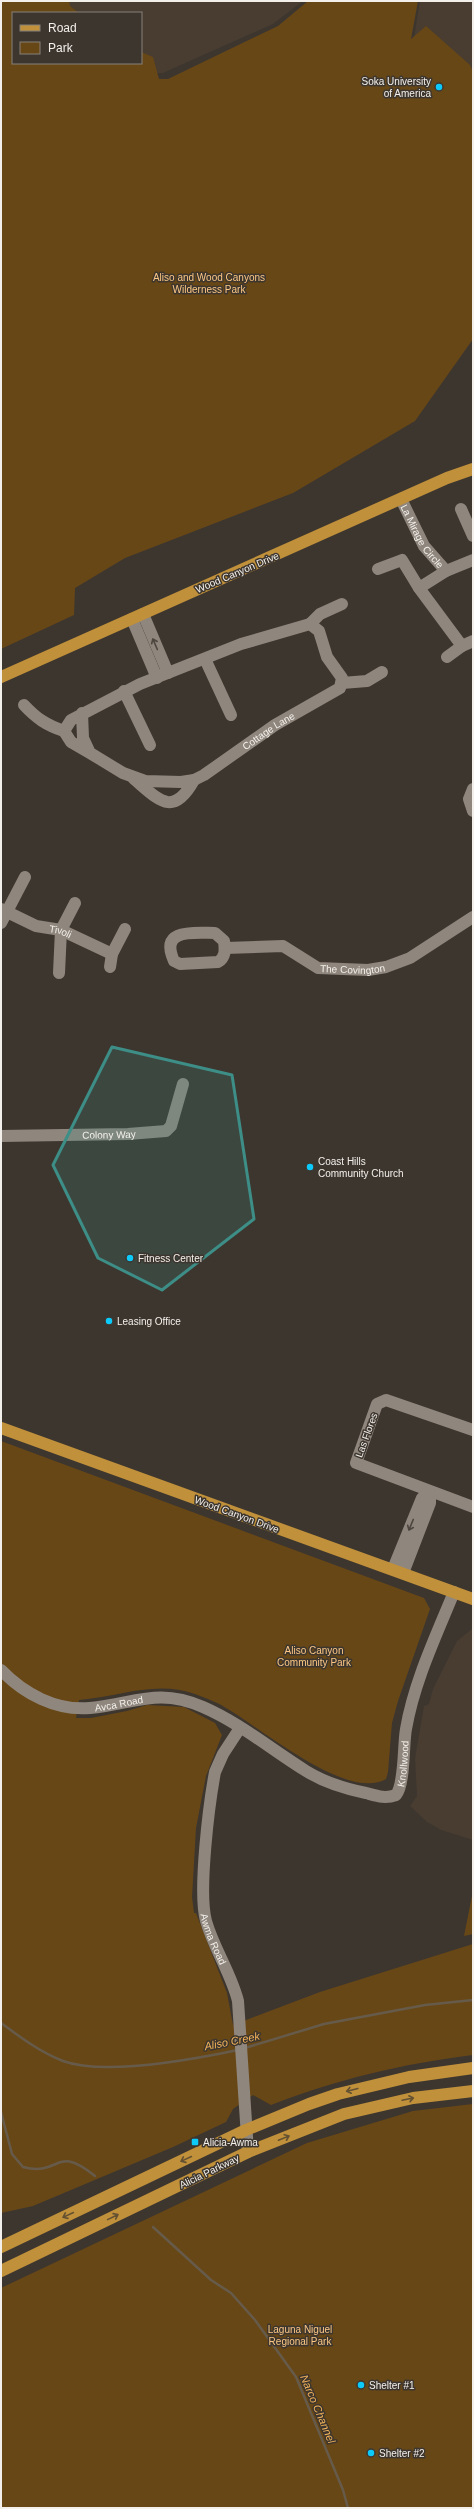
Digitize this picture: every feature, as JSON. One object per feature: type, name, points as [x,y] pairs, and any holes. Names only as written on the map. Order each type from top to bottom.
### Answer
[{"type":"main road","name":"Wood Canyon Drive","points":[[1,677],[401,499],[473,469]]},
{"type":"main road","name":"Wood Canyon Drive","points":[[1,1428],[473,1599]]},
{"type":"main road","name":"Alicia Parkway","points":[[1,2247],[246,2130],[338,2094],[409,2077],[473,2068]]},
{"type":"main road","name":"Alicia Parkway","points":[[1,2271],[248,2152],[344,2114],[413,2098],[473,2091]]},
{"type":"street","name":"La Mirage Circle","points":[[401,499],[424,546],[446,571]]},
{"type":"street","points":[[461,509],[473,536]]},
{"type":"street","points":[[378,569],[402,560],[419,588],[467,644],[447,657]]},
{"type":"street","name":"La Mirage Circle","points":[[419,588],[446,571],[473,560]]},
{"type":"street","points":[[64,731],[71,720],[124,692],[241,644],[310,624],[320,614],[342,604]]},
{"type":"street","points":[[138,616],[168,674]]},
{"type":"street","points":[[138,616],[157,678]]},
{"type":"street","points":[[310,624],[319,631],[323,647],[340,674],[342,683],[367,681],[382,672]]},
{"type":"street","points":[[205,659],[231,715]]},
{"type":"street","name":"Cottage Lane","points":[[134,779],[194,780],[204,776],[275,725],[340,688],[342,683]]},
{"type":"street","points":[[124,692],[150,745]]},
{"type":"street","name":"Cottage Lane","points":[[24,704],[36,718],[48,726],[64,731],[71,742],[134,779],[163,802],[171,803],[186,795],[194,780]]},
{"type":"street","points":[[82,713],[83,738],[90,753]]},
{"type":"street","points":[[473,789],[469,799],[473,811]]},
{"type":"street","points":[[3,915],[25,878]]},
{"type":"street","points":[[59,973],[61,930],[75,903]]},
{"type":"street","name":"Tivoli","points":[[3,915],[36,926],[61,930],[112,954]]},
{"type":"street","name":"The Covington","points":[[225,948],[283,946],[318,968],[368,970],[386,967],[410,958],[473,917]]},
{"type":"street","points":[[110,967],[112,954],[125,929]]},
{"type":"street","name":"Colony Way","points":[[1,1136],[128,1134],[166,1131],[171,1126],[182,1084]]},
{"type":"street","name":"Las Flores","points":[[473,1430],[386,1400],[378,1404],[356,1463],[473,1507]]},
{"type":"street","points":[[398,1571],[430,1503],[430,1492]]},
{"type":"street","name":"Knollwood","points":[[240,1728],[319,1778],[338,1786],[384,1798],[390,1797],[398,1792],[408,1714],[416,1689],[454,1592]]},
{"type":"street","name":"Avca Road","points":[[1,1670],[28,1693],[47,1702],[89,1708],[142,1698],[180,1699],[209,1710],[240,1728]]},
{"type":"street","name":"Awma Road","points":[[240,1728],[223,1754],[215,1772],[203,1896],[206,1923],[234,1986],[240,2020],[248,2152]]},
{"type":"highlighted area","points":[[112,1047],[232,1075],[254,1219],[162,1290],[98,1258],[53,1165]]},
{"type":"shaded area","points":[[39,1],[303,1],[273,24],[163,73],[107,74],[142,64],[142,12],[40,12]]},
{"type":"shaded area","name":"Soka University of America","points":[[420,1],[473,1],[473,279],[392,173]]},
{"type":"shaded area","points":[[473,1628],[473,1840],[441,1830],[427,1822],[410,1806],[417,1796],[415,1758],[424,1706],[429,1704],[433,1689],[457,1641]]},
{"type":"green space","name":"Aliso and Wood Canyons Wilderness Park","points":[[1,1],[69,1],[70,6],[78,12],[12,12],[12,64],[142,64],[142,52],[153,57],[159,79],[168,79],[278,26],[308,1],[418,1],[411,39],[426,26],[470,65],[473,72],[473,339],[415,421],[293,493],[125,558],[75,588],[74,615],[1,649]]},
{"type":"green space","name":"Aliso Canyon Community Park","points":[[1,1441],[424,1598],[430,1609],[398,1701],[392,1723],[388,1772],[386,1779],[369,1783],[349,1780],[327,1772],[281,1745],[241,1717],[222,1706],[211,1700],[180,1690],[151,1689],[79,1700],[76,1718],[91,1718],[127,1711],[147,1705],[184,1707],[215,1723],[222,1735],[206,1776],[196,1828],[192,1897],[194,1913],[196,1913],[227,1993],[233,2025],[320,1992],[473,1944],[473,2055],[420,2063],[345,2080],[271,2105],[253,2095],[233,2109],[226,2122],[173,2147],[33,2206],[1,2213]]},
{"type":"green space","points":[[473,1891],[473,1934],[464,1936]]},
{"type":"green space","name":"Laguna Niguel Regional Park","points":[[473,2104],[473,2508],[1,2508],[1,2288],[307,2143],[413,2111]]},
{"type":"waterway","name":"Aliso Creek","points":[[245,2048],[324,2024],[425,2005],[473,2000]]},
{"type":"waterway","name":"Aliso Creek","points":[[1,2023],[38,2049],[63,2061],[81,2065],[102,2067],[150,2064],[198,2058],[238,2050]]},
{"type":"waterway","name":"Narco Channel","points":[[1,2112],[12,2154],[23,2167],[36,2169],[45,2168],[64,2161],[72,2162],[95,2176]]},
{"type":"waterway","name":"Narco Channel","points":[[153,2227],[211,2280],[231,2293],[255,2320],[296,2377],[343,2490],[348,2508]]},
{"type":"place","name":"Soka University of America","points":[[439,87]]},
{"type":"place","name":"Coast Hills Community Church","points":[[310,1167]]},
{"type":"place","name":"Fitness Center","points":[[130,1258]]},
{"type":"place","name":"Leasing Office","points":[[109,1321]]},
{"type":"place","name":"Alicia-Awma","points":[[195,2142]]},
{"type":"place","name":"Shelter #1","points":[[361,2385]]},
{"type":"place","name":"Shelter #2","points":[[371,2453]]}]
